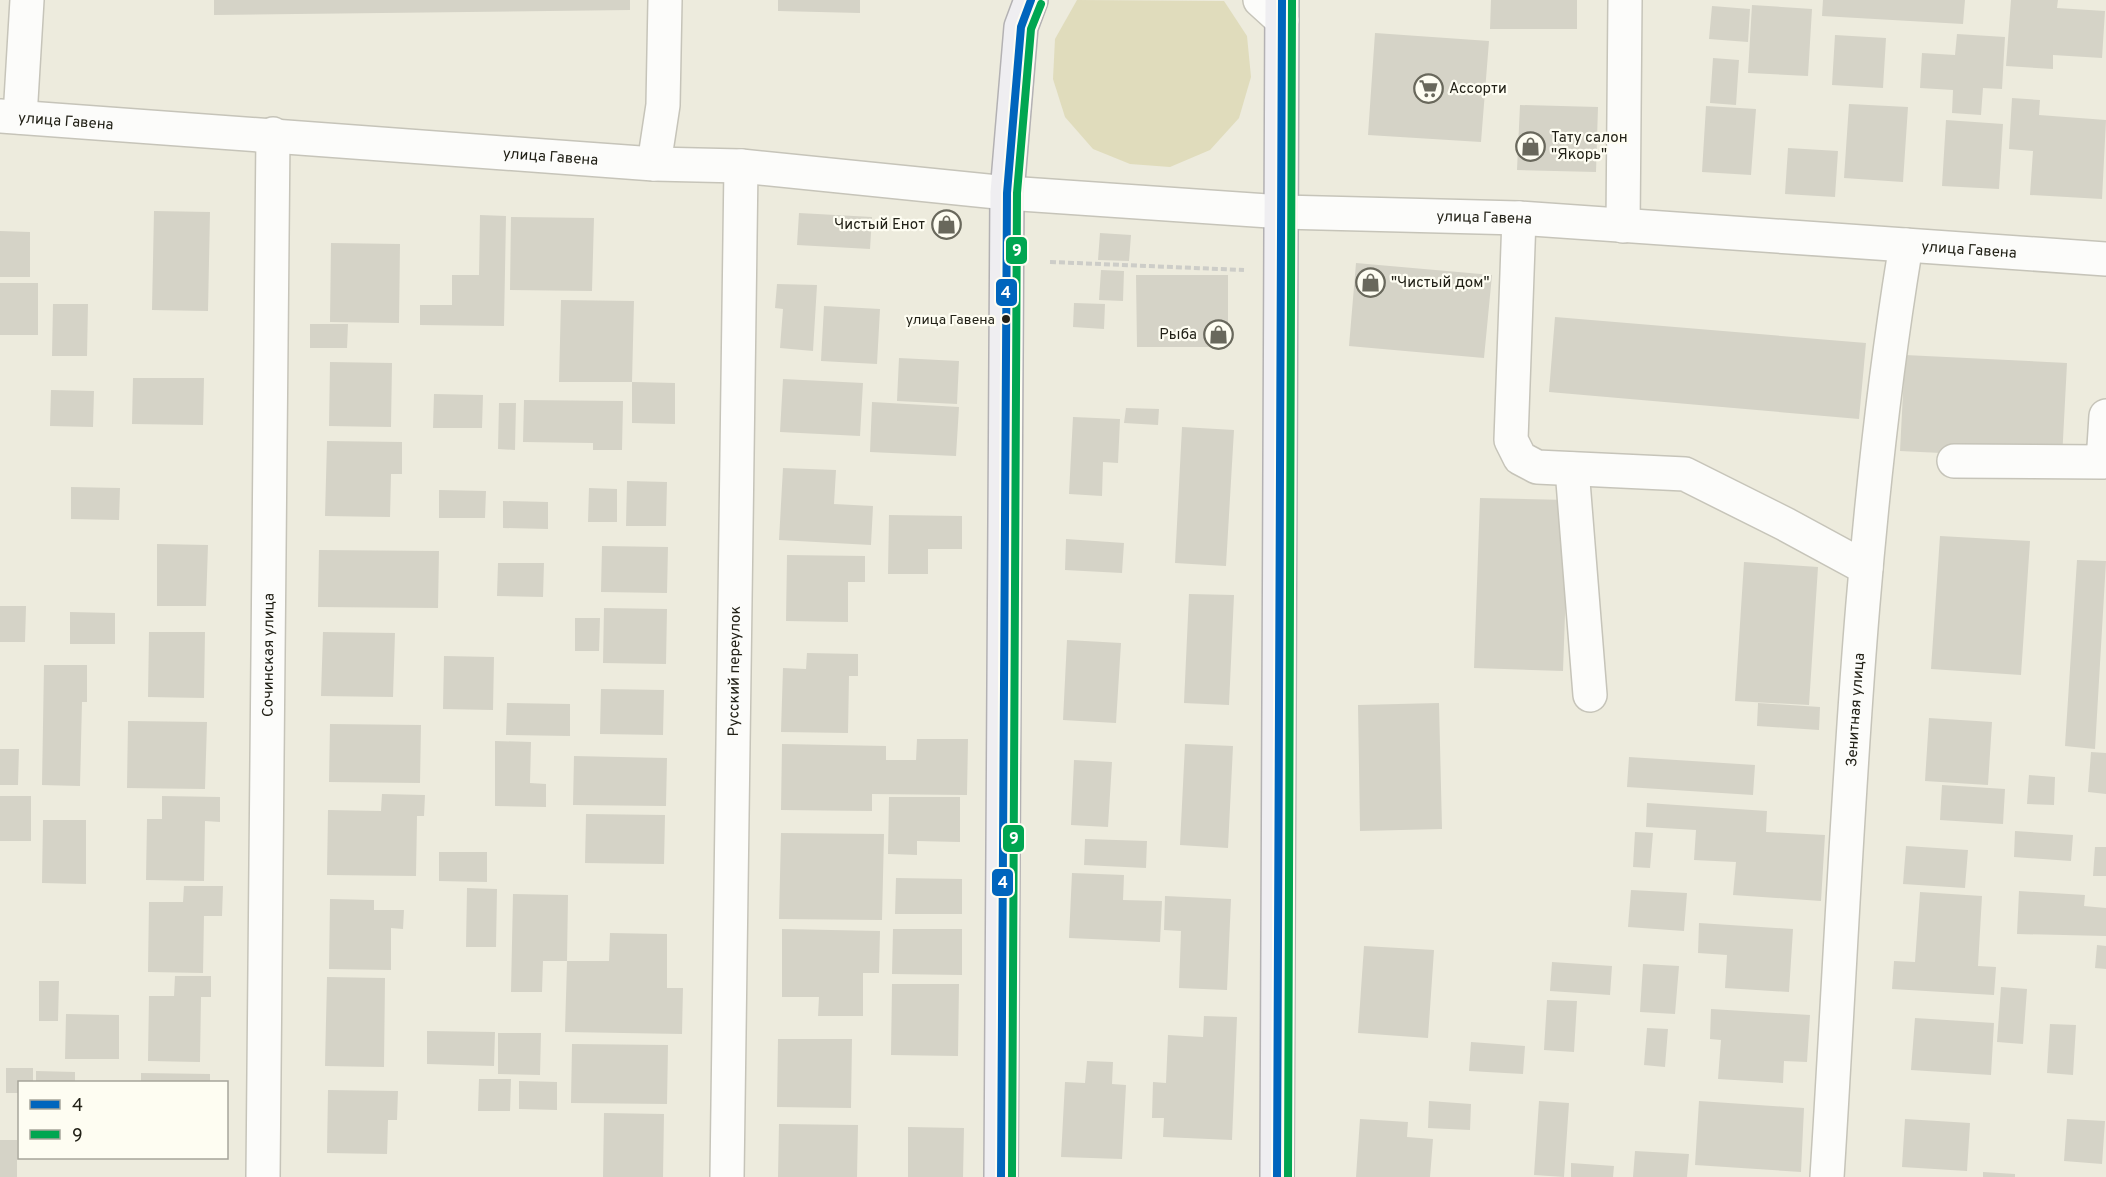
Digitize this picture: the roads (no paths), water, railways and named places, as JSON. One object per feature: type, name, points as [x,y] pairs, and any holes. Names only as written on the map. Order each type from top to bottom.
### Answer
[{"type":"main road","points":[[1000,1177],[1007,193],[1021,27],[1031,0]]},
{"type":"main road","points":[[1275,7],[1282,212],[1277,1177]]},
{"type":"street","points":[[10,117],[27,0]]},
{"type":"street","points":[[654,164],[663,105],[665,0]]},
{"type":"street","points":[[1623,226],[1624,0]]},
{"type":"street","name":"улица Гавена","points":[[10,117],[273,134],[654,164],[741,166],[1007,193],[1282,212],[1519,219],[2106,259]]},
{"type":"street","name":"Сочинская улица","points":[[263,1177],[273,134]]},
{"type":"street","name":"Русский переулок","points":[[726,1177],[741,166]]},
{"type":"street","points":[[1519,219],[1511,440],[1520,458],[1537,467],[1685,474],[1866,568]]},
{"type":"street","name":"Зенитная улица","points":[[1827,1177],[1866,568],[1897,297],[1906,245]]},
{"type":"street","points":[[1954,461],[2103,462],[2106,416]]},
{"type":"street","points":[[1572,469],[1590,695]]},
{"type":"place","name":"Ассорти","points":[[1428,88]]},
{"type":"place","name":"Тату салон \"Якорь\"","points":[[1530,146]]},
{"type":"place","name":"Чистый Енот","points":[[946,224]]},
{"type":"place","name":"\"Чистый дом\"","points":[[1370,282]]},
{"type":"place","name":"улица Гавена","points":[[1006,319]]},
{"type":"place","name":"Рыба","points":[[1218,334]]}]
